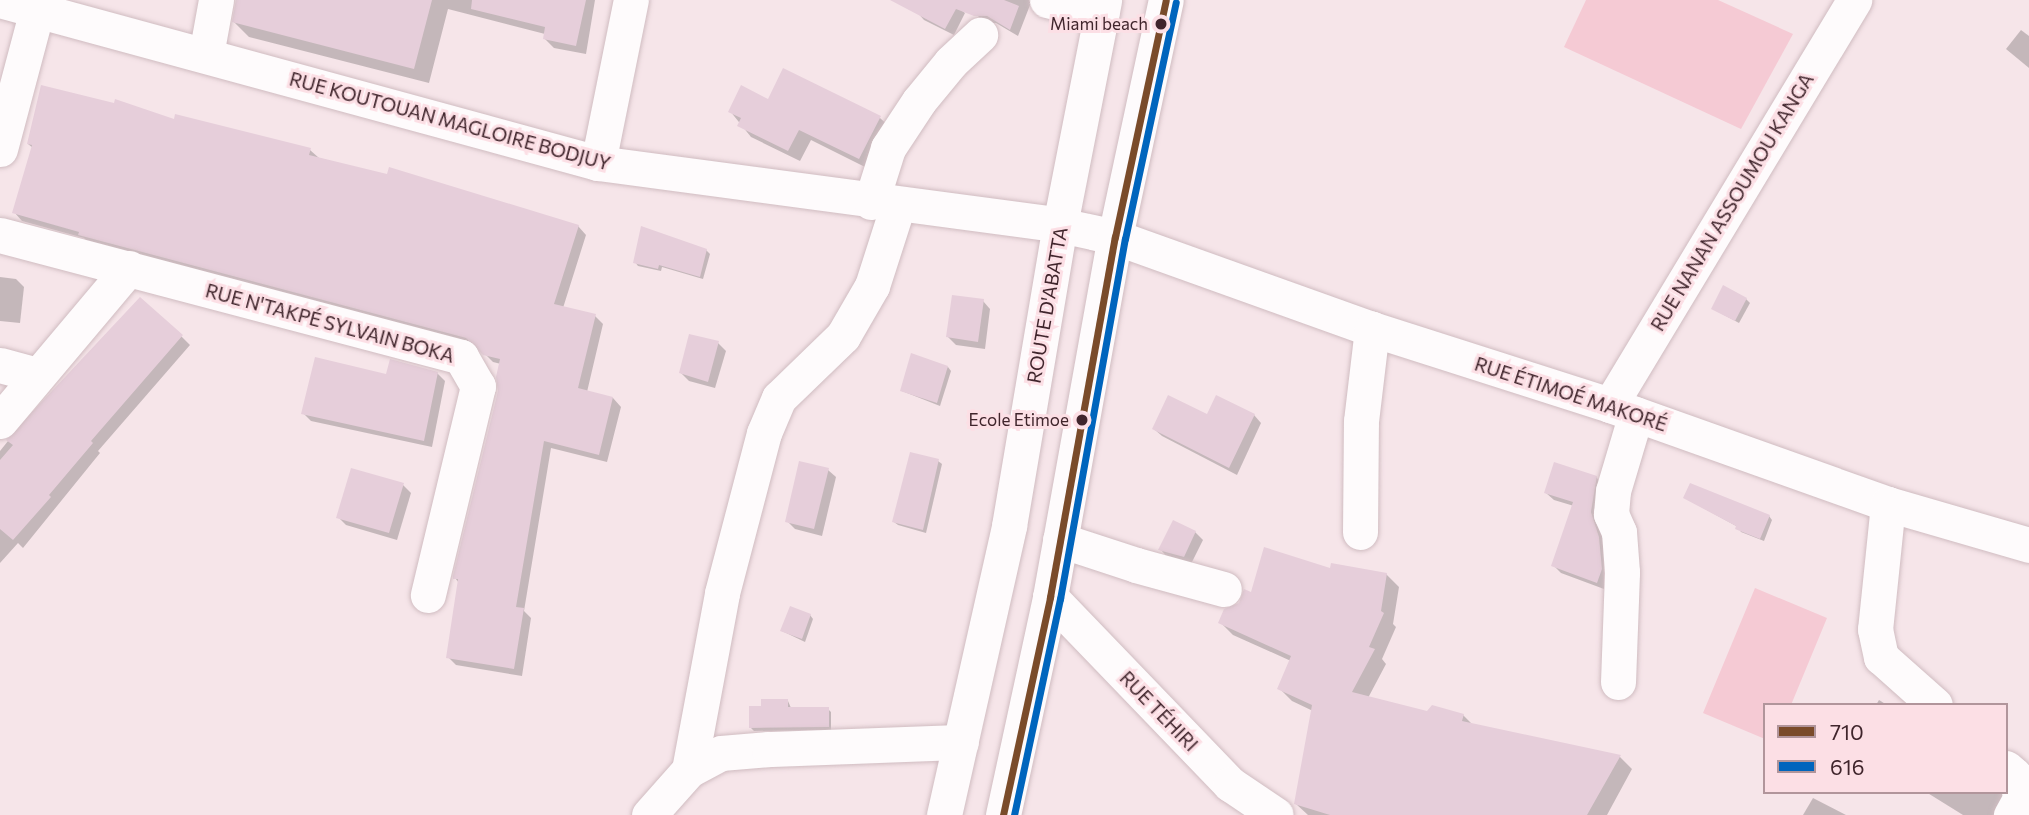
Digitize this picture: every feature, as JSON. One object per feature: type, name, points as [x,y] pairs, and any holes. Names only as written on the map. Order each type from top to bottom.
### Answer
[{"type":"street","name":"RUE KOUTOUAN MAGLOIRE BODJUY","points":[[0,0],[598,163],[1060,225],[1115,237]]},
{"type":"street","points":[[205,55],[216,0]]},
{"type":"street","points":[[598,163],[631,0]]},
{"type":"street","points":[[1047,0],[1102,7]]},
{"type":"street","points":[[1003,815],[1050,597],[1115,237],[1166,0]]},
{"type":"street","name":"RUE NANAN ASSOUMOU KANGA","points":[[1618,682],[1622,572],[1619,532],[1611,514],[1623,410],[1854,0]]},
{"type":"street","name":"ROUTE D'ABATTA","points":[[944,815],[1009,526],[1060,225],[1102,7]]},
{"type":"street","points":[[0,149],[37,9]]},
{"type":"street","points":[[689,770],[722,593],[764,433],[779,397],[844,336],[872,286],[884,203],[888,148],[919,101],[951,62],[980,35]]},
{"type":"street","name":"RUE N'TAKPÉ SYLVAIN BOKA","points":[[0,235],[461,357],[478,386],[428,595]]},
{"type":"street","name":"RUE ÉTIMOÉ MAKORÉ","points":[[1115,237],[1372,329],[1623,410],[1888,504],[2029,545]]},
{"type":"street","points":[[0,421],[128,268]]},
{"type":"street","points":[[1360,533],[1361,421],[1372,329]]},
{"type":"street","points":[[0,365],[38,375]]},
{"type":"street","points":[[1888,504],[1875,629],[1881,657],[1933,703]]},
{"type":"street","points":[[1060,540],[1136,565],[1224,589]]},
{"type":"street","name":"RUE TÉHIRI","points":[[1050,597],[1230,784],[1276,815]]},
{"type":"street","points":[[649,815],[689,770],[721,753],[961,742]]},
{"type":"street","points":[[2008,770],[2014,775],[2021,797],[2011,815]]},
{"type":"shaded area","points":[[1586,0],[1718,0],[1793,34],[1741,129],[1564,47]]},
{"type":"shaded area","points":[[1755,588],[1827,618],[1792,703],[1763,703],[1763,738],[1703,713]]},
{"type":"building","points":[[236,0],[432,0],[414,69],[232,22]]},
{"type":"building","points":[[472,0],[586,0],[576,46],[543,39],[545,27],[471,9]]},
{"type":"building","points":[[890,0],[1004,0],[1019,6],[1010,30],[987,16],[974,16],[956,9],[945,29]]},
{"type":"building","points":[[783,68],[881,116],[859,159],[799,130],[788,151],[737,126],[741,118],[728,112],[741,85],[768,99]]},
{"type":"building","points":[[41,85],[114,103],[115,99],[174,119],[175,114],[311,148],[309,155],[387,174],[389,167],[579,225],[554,304],[596,314],[578,388],[613,397],[599,455],[544,441],[516,607],[524,608],[514,669],[446,658],[458,579],[453,579],[453,576],[498,391],[496,377],[500,359],[483,355],[466,338],[78,235],[79,232],[12,213],[32,145],[27,144]]},
{"type":"building","points":[[641,226],[707,249],[700,277],[659,265],[658,269],[633,263]]},
{"type":"building","points":[[1723,285],[1747,298],[1735,321],[1711,309]]},
{"type":"building","points":[[952,295],[984,299],[978,342],[946,337]]},
{"type":"building","points":[[140,297],[183,335],[91,441],[93,443],[49,495],[51,497],[13,540],[0,529],[0,460],[13,445],[6,440]]},
{"type":"building","points":[[689,334],[719,341],[708,382],[679,373]]},
{"type":"building","points":[[911,353],[948,366],[937,403],[900,391]]},
{"type":"building","points":[[315,357],[386,374],[390,359],[438,372],[424,441],[301,414]]},
{"type":"building","points":[[1168,395],[1207,414],[1216,395],[1255,414],[1229,468],[1152,429]]},
{"type":"building","points":[[910,452],[939,459],[923,530],[892,522]]},
{"type":"building","points":[[799,461],[829,468],[814,529],[785,522]]},
{"type":"building","points":[[1554,462],[1597,476],[1591,512],[1599,537],[1602,569],[1597,583],[1551,566],[1573,502],[1544,493]]},
{"type":"building","points":[[351,468],[404,483],[389,533],[336,518]]},
{"type":"building","points":[[1690,483],[1770,515],[1760,539],[1735,529],[1736,526],[1683,498]]},
{"type":"building","points":[[1173,520],[1196,531],[1184,557],[1158,550]]},
{"type":"building","points":[[1264,547],[1330,568],[1331,563],[1387,573],[1381,611],[1384,613],[1369,647],[1375,649],[1352,692],[1427,711],[1432,705],[1464,714],[1462,721],[1621,755],[1587,815],[1330,815],[1294,804],[1312,705],[1277,689],[1291,656],[1218,623],[1224,609],[1239,603],[1244,589],[1251,592]]},
{"type":"building","points":[[790,606],[811,614],[802,639],[780,631]]},
{"type":"building","points":[[761,699],[788,699],[788,707],[829,707],[829,727],[749,728],[749,706],[761,706]]},
{"type":"transit line","name":"710","points":[[1003,815],[1050,597],[1115,237],[1166,0]]},
{"type":"transit line","name":"616","points":[[1014,815],[1060,599],[1125,239],[1176,2]]},
{"type":"place","name":"Miami beach","points":[[1161,24]]},
{"type":"place","name":"Ecole Etimoe","points":[[1082,420]]}]
